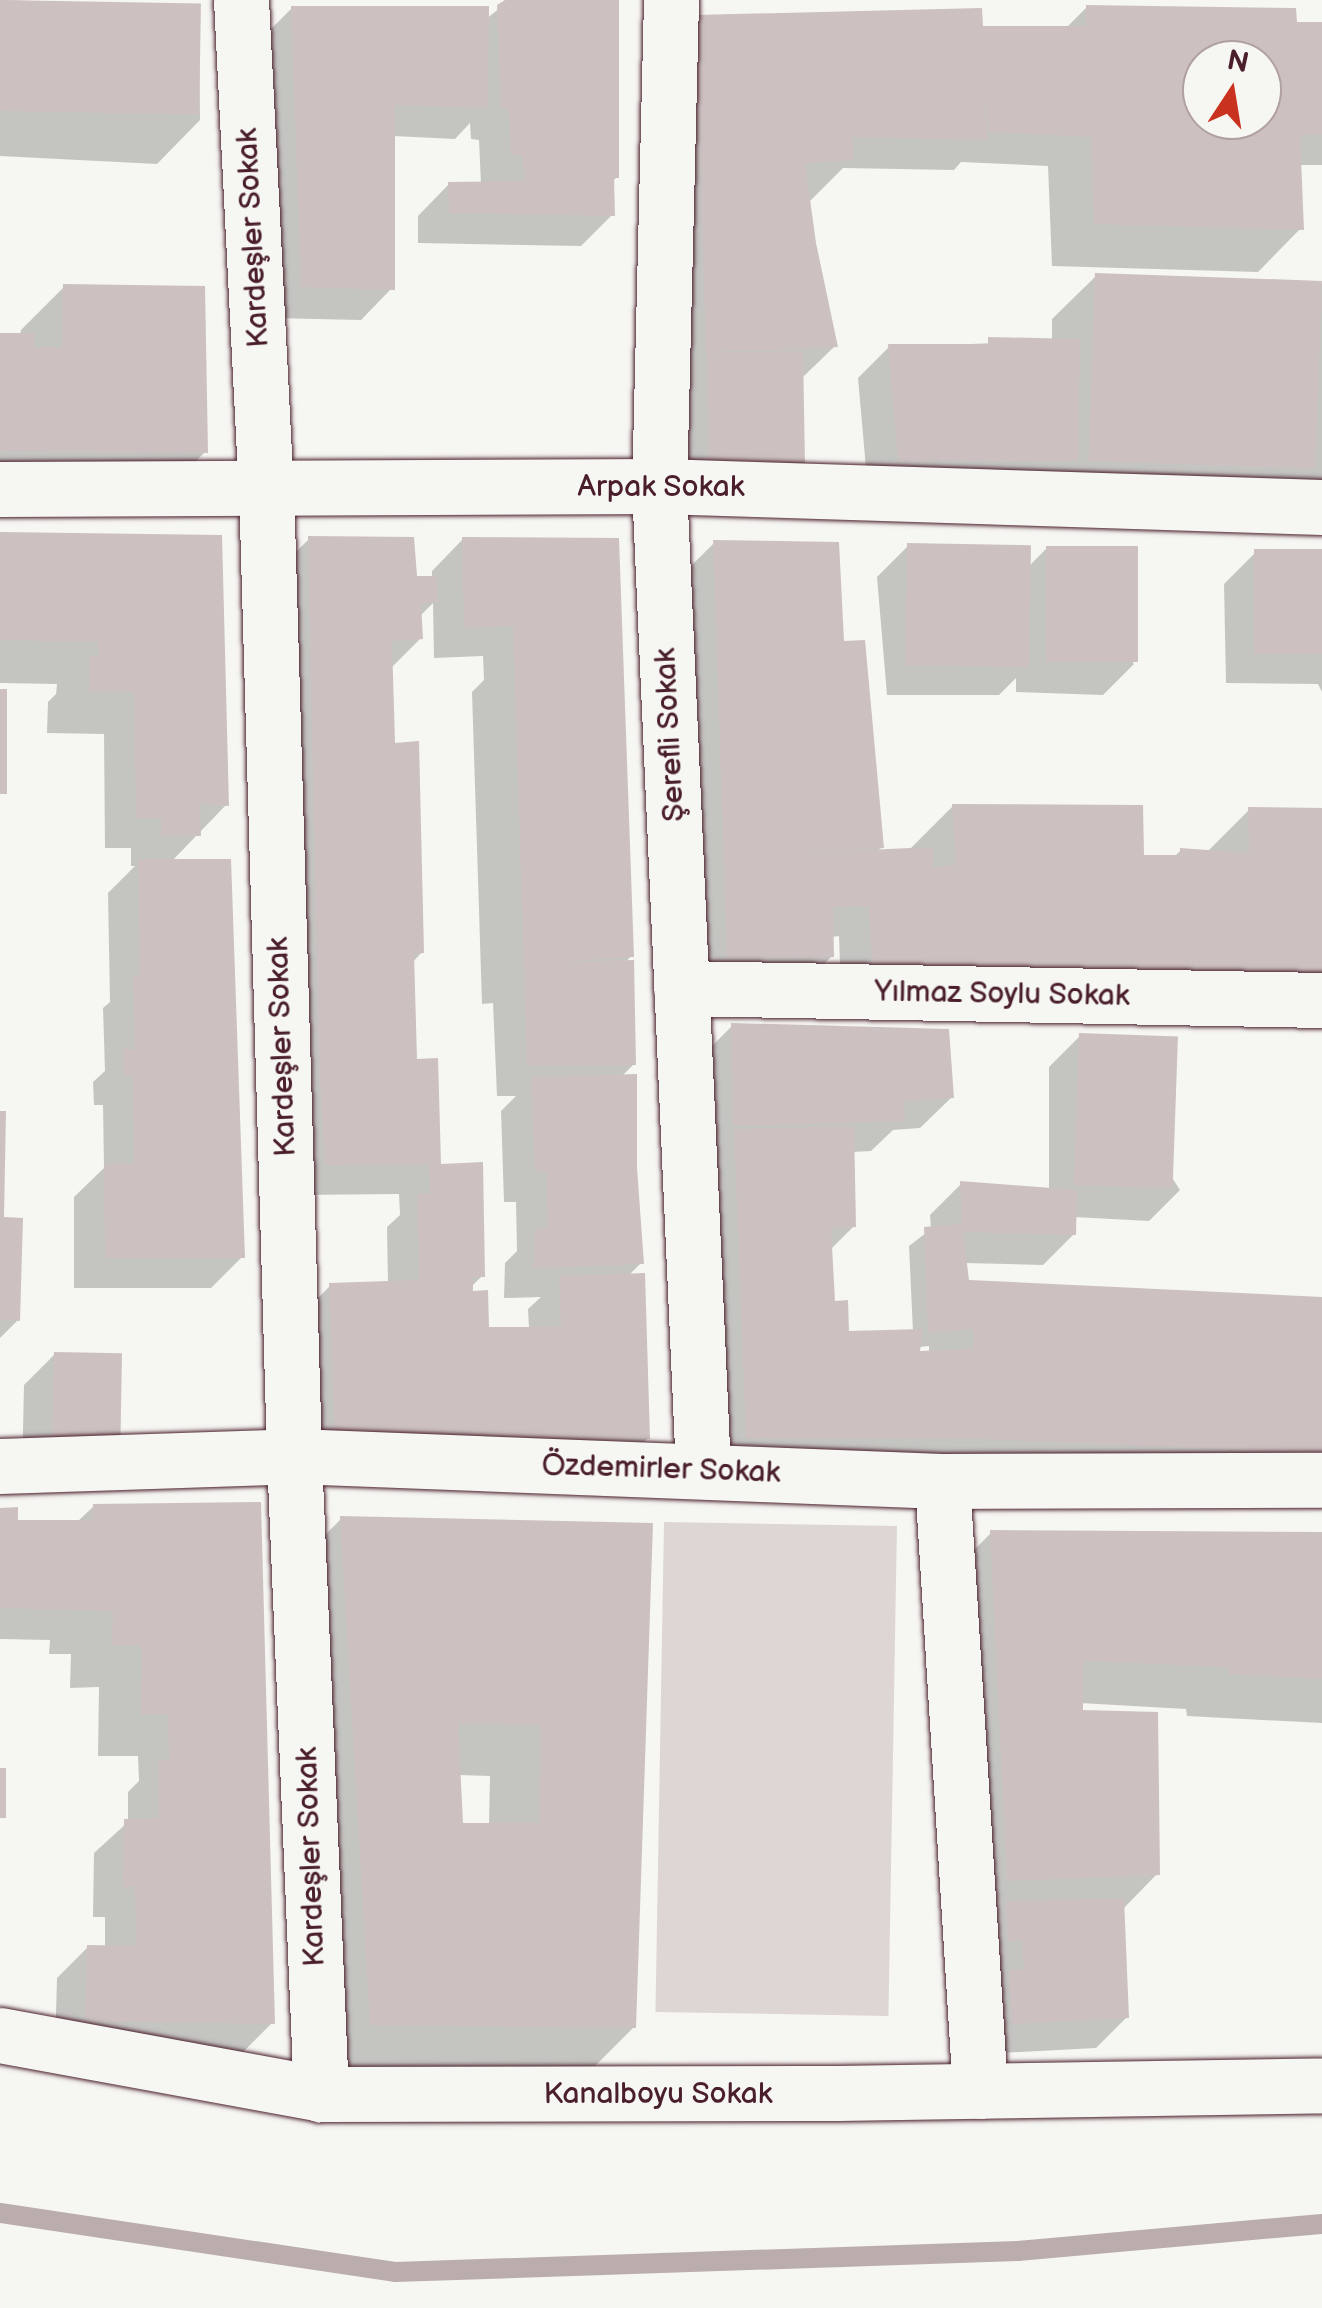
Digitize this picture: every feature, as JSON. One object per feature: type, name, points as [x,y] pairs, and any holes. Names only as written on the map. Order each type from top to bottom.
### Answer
[{"type":"street","name":"Kardeşler Sokak","points":[[241,0],[266,487],[294,1456],[321,2094]]},
{"type":"street","name":"Şerefli Sokak","points":[[672,0],[658,486],[704,1470]]},
{"type":"street","name":"Arpak Sokak","points":[[0,489],[658,486],[1322,507]]},
{"type":"street","name":"Yılmaz Soylu Sokak","points":[[681,988],[1322,1000]]},
{"type":"street","name":"Özdemirler Sokak","points":[[0,1466],[294,1456],[942,1481],[1322,1480]]},
{"type":"street","points":[[942,1481],[980,2090]]},
{"type":"street","name":"Kanalboyu Sokak","points":[[0,2035],[321,2094],[1322,2085]]},
{"type":"shaded area","points":[[664,1522],[897,1526],[888,2016],[655,2012]]},
{"type":"building","points":[[0,0],[201,4],[199,114],[0,111]]},
{"type":"building","points":[[505,0],[619,0],[619,178],[614,178],[615,216],[449,213],[448,182],[525,181],[522,154],[511,155],[509,109],[501,109],[497,5]]},
{"type":"building","points":[[1086,5],[1296,8],[1297,22],[1322,22],[1322,135],[1300,135],[1304,230],[1094,224],[1091,137],[989,132],[985,94],[987,140],[852,137],[854,160],[805,163],[816,243],[838,347],[706,352],[696,15],[982,8],[983,26],[1086,26]]},
{"type":"building","points":[[291,6],[489,6],[488,108],[395,105],[395,290],[301,287]]},
{"type":"building","points":[[1095,273],[1322,281],[1315,469],[1088,461]]},
{"type":"building","points":[[63,284],[205,286],[208,453],[0,451],[0,333],[34,333],[34,347],[62,347]]},
{"type":"building","points":[[988,337],[1080,339],[1078,461],[898,461],[888,344],[988,344]]},
{"type":"building","points":[[803,351],[805,463],[709,465],[707,353]]},
{"type":"building","points":[[0,532],[222,535],[229,806],[200,803],[201,836],[161,836],[161,818],[136,818],[134,692],[89,691],[90,656],[98,657],[99,642],[0,640]]},
{"type":"building","points":[[308,536],[414,537],[417,576],[436,576],[438,602],[421,603],[423,639],[392,641],[395,743],[419,741],[424,953],[414,954],[417,1059],[438,1058],[441,1164],[483,1162],[485,1277],[473,1277],[473,1291],[488,1290],[489,1327],[561,1327],[559,1276],[645,1273],[650,1439],[335,1442],[329,1283],[419,1280],[417,1193],[430,1194],[429,1164],[325,1165],[319,1062]]},
{"type":"building","points":[[462,537],[619,538],[634,957],[554,962],[634,960],[636,1065],[527,1066],[513,626],[464,628]]},
{"type":"building","points":[[713,540],[839,542],[844,641],[865,640],[884,848],[759,855],[933,847],[934,867],[956,865],[952,804],[1143,805],[1144,855],[1180,855],[1180,848],[1249,853],[1248,807],[1322,808],[1322,982],[872,964],[869,906],[833,907],[834,957],[727,959]]},
{"type":"building","points":[[907,543],[1031,545],[1029,667],[905,665]]},
{"type":"building","points":[[1046,546],[1138,546],[1138,662],[1046,662]]},
{"type":"building","points":[[1254,549],[1322,549],[1322,654],[1254,654]]},
{"type":"building","points":[[0,689],[7,689],[7,794],[0,794]]},
{"type":"building","points":[[138,859],[231,859],[245,1258],[105,1258],[104,1164],[134,1163],[133,1075],[124,1075],[123,1049],[135,1049],[133,975],[140,975]]},
{"type":"building","points":[[731,1023],[949,1029],[954,1098],[904,1101],[905,1121],[733,1126]]},
{"type":"building","points":[[1079,1033],[1178,1036],[1173,1188],[1074,1185]]},
{"type":"building","points":[[637,1074],[637,1168],[644,1264],[534,1268],[535,1229],[548,1228],[546,1172],[535,1172],[531,1077]]},
{"type":"building","points":[[0,1111],[6,1111],[4,1217],[23,1218],[20,1321],[0,1320]]},
{"type":"building","points":[[854,1126],[856,1227],[831,1228],[835,1301],[848,1300],[849,1331],[923,1329],[920,1351],[974,1349],[973,1329],[928,1333],[924,1227],[962,1224],[960,1181],[1077,1190],[1076,1235],[963,1232],[969,1280],[1322,1297],[1322,1453],[981,1439],[746,1438],[734,1129]]},
{"type":"building","points":[[54,1352],[122,1353],[120,1445],[52,1444]]},
{"type":"building","points":[[261,1502],[275,2024],[85,2021],[87,1945],[136,1946],[135,1887],[123,1887],[124,1819],[159,1818],[158,1759],[169,1760],[168,1714],[141,1714],[142,1645],[112,1646],[113,1611],[0,1608],[0,1508],[18,1507],[18,1520],[92,1520],[93,1504]]},
{"type":"building","points":[[340,1516],[653,1523],[636,2028],[370,2025]],"holes":[[[458,1723],[541,1725],[539,1823],[463,1823]]]},
{"type":"building","points":[[990,1530],[1322,1532],[1322,1679],[1229,1674],[1229,1667],[1083,1661],[1083,1710],[1158,1712],[1160,1875],[1007,1881]]},
{"type":"building","points":[[0,1768],[6,1768],[6,1818],[0,1818]]},
{"type":"building","points":[[1124,1898],[1129,2018],[1012,2024],[1009,1970],[1024,1969],[1022,1940],[1008,1942],[1006,1901]]},
{"type":"waterway","points":[[0,2213],[395,2272],[1018,2251],[1322,2224]]}]
